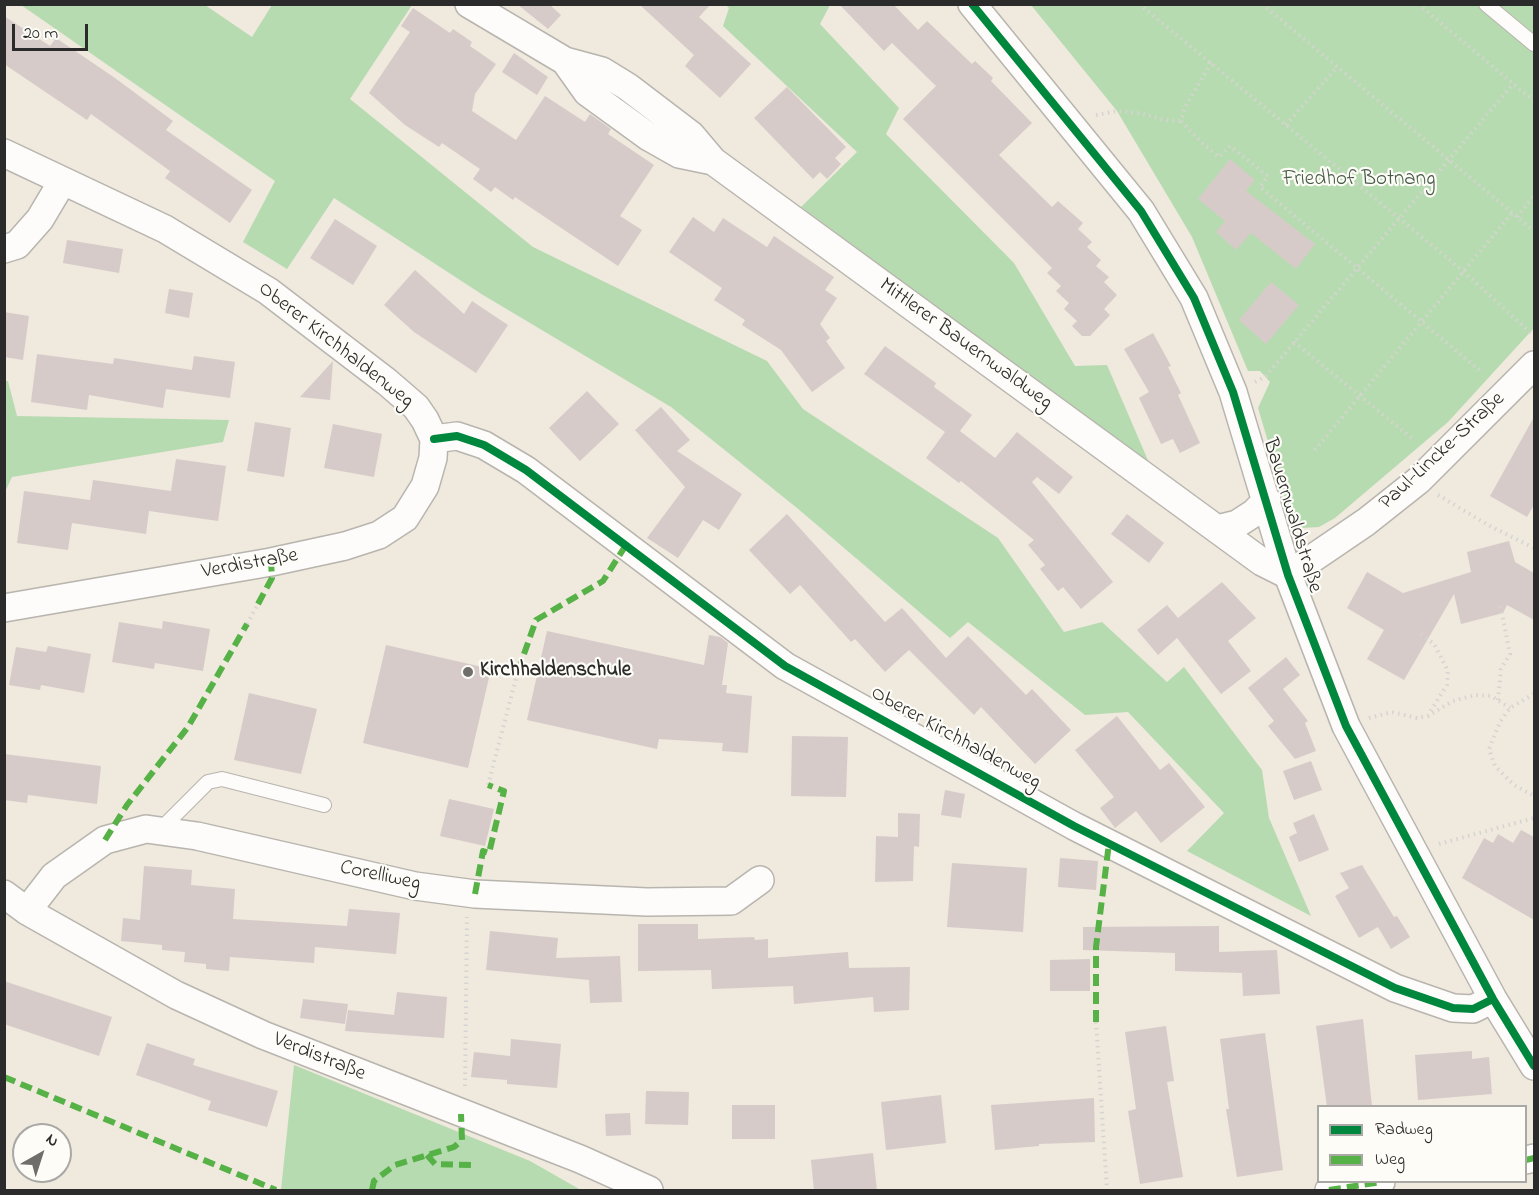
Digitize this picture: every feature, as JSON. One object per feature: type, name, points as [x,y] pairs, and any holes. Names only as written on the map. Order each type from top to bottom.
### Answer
[{"type":"street","name":"Mittlerer Bauernwaldweg","points":[[469,4],[565,61],[602,71],[628,87],[691,135],[713,161],[1262,562],[1288,575]]},
{"type":"street","name":"Bauernwaldstraße","points":[[972,4],[1141,211],[1194,298],[1233,392],[1268,500],[1288,575],[1346,726],[1493,999],[1534,1066]]},
{"type":"street","name":"Mittlerer Bauernwaldweg","points":[[565,61],[587,92],[649,137],[679,154],[713,161]]},
{"type":"street","points":[[612,110],[628,87]]},
{"type":"street","points":[[649,137],[665,115]]},
{"type":"street","name":"Oberer Kirchhaldenweg","points":[[4,153],[165,229],[268,291],[416,407],[434,439],[458,436],[484,445],[526,470],[785,666],[1074,826],[1395,988],[1453,1008],[1473,1009],[1493,999]]},
{"type":"street","points":[[4,249],[17,245],[40,219],[62,182]]},
{"type":"street","name":"Paul-Lincke-Straße","points":[[1288,575],[1366,522],[1419,480],[1534,365]]},
{"type":"street","name":"Verdistraße","points":[[4,608],[271,562],[345,546],[379,535],[405,518],[426,486],[433,458],[434,439]]},
{"type":"street","points":[[1217,529],[1237,524],[1268,500]]},
{"type":"street","name":"Corelliweg","points":[[27,911],[54,876],[105,840],[146,829],[197,836],[415,886],[467,892],[647,902],[731,901],[760,880]]},
{"type":"street","name":"Verdistraße","points":[[4,894],[27,911],[176,995],[263,1035],[580,1159],[650,1191]]},
{"type":"street","points":[[1329,1191],[1375,1183]]},
{"type":"lane","points":[[1486,4],[1534,44]]},
{"type":"lane","points":[[159,831],[208,782],[222,779],[324,805]]},
{"type":"path","points":[[1139,4],[1463,271],[1534,336]]},
{"type":"path","points":[[1262,4],[1534,231]]},
{"type":"path","points":[[1418,4],[1534,101]]},
{"type":"path","points":[[1181,120],[1185,107],[1211,63]]},
{"type":"path","points":[[1286,126],[1337,67]]},
{"type":"path","points":[[1233,392],[1265,377],[1513,84]]},
{"type":"path","points":[[1117,111],[1140,113],[1164,120],[1181,120],[1202,143],[1219,157],[1230,146],[1268,176],[1260,187],[1483,373]]},
{"type":"path","points":[[1518,217],[1534,196]]},
{"type":"path","points":[[1315,450],[1512,213]]},
{"type":"path","points":[[1294,342],[1414,440]]},
{"type":"path","points":[[1419,480],[1488,525],[1534,548]]},
{"type":"path","points":[[247,624],[258,604]]},
{"type":"path","points":[[1498,700],[1501,669],[1510,654],[1500,604]]},
{"type":"path","points":[[1421,634],[1434,644],[1448,671],[1447,686],[1428,716]]},
{"type":"path","points":[[488,785],[518,671]]},
{"type":"path","points":[[1534,694],[1510,708],[1500,722],[1489,749],[1495,766],[1514,785],[1534,796]]},
{"type":"path","points":[[1346,726],[1392,712],[1416,718],[1428,716],[1452,701],[1475,695],[1491,696],[1510,708]]},
{"type":"path","points":[[1412,852],[1534,818]]},
{"type":"path","points":[[461,1114],[465,1087],[467,892]]},
{"type":"path","points":[[1096,1022],[1107,1191]]},
{"type":"green space","points":[[21,5],[205,5],[252,37],[272,5],[412,5],[350,99],[533,247],[767,361],[803,409],[998,538],[1064,632],[1102,622],[1167,682],[1184,667],[1262,770],[1269,818],[1311,916],[1187,851],[1224,813],[1128,712],[1085,715],[968,622],[950,638],[797,508],[671,407],[483,295],[334,198],[287,269],[243,242],[275,181]]},
{"type":"green space","points":[[726,5],[830,5],[820,24],[899,108],[886,134],[1014,263],[1075,366],[1107,365],[1150,465],[801,207],[857,152],[723,26],[729,8]]},
{"type":"green space","name":"Friedhof Botnang","points":[[1031,5],[1534,5],[1534,328],[1448,422],[1335,518],[1319,527],[1301,528],[1292,522],[1258,408],[1270,382],[1260,371],[1248,371],[1192,237],[1117,111]]},
{"type":"green space","points":[[5,381],[8,381],[17,416],[229,420],[223,442],[12,477],[5,492]]},
{"type":"green space","points":[[294,1065],[530,1161],[581,1190],[281,1190]]},
{"type":"building","points":[[517,4],[549,4],[561,15],[548,29]]},
{"type":"building","points":[[639,4],[711,4],[699,17],[751,64],[720,98],[685,66],[694,55]]},
{"type":"building","points":[[839,4],[893,4],[918,30],[927,21],[972,64],[975,61],[993,78],[991,81],[1032,123],[999,155],[1052,207],[1058,201],[1083,223],[1078,229],[1092,242],[1087,247],[1101,260],[1096,266],[1109,277],[1104,282],[1117,295],[1104,309],[1110,315],[1090,336],[1082,336],[1072,326],[1077,321],[1064,309],[1069,303],[1056,291],[1061,286],[1047,273],[1052,268],[903,119],[936,86],[892,43],[884,51]]},
{"type":"building","points":[[413,8],[450,33],[453,29],[472,42],[470,46],[496,64],[475,94],[472,111],[516,140],[545,96],[585,122],[590,114],[611,129],[608,134],[654,165],[620,216],[642,230],[618,266],[515,197],[513,200],[495,187],[491,192],[473,179],[480,169],[442,143],[439,147],[405,125],[369,93],[410,32],[401,26]]},
{"type":"building","points":[[4,16],[50,46],[56,38],[115,78],[173,121],[166,130],[252,190],[230,223],[165,178],[170,171],[91,114],[87,120],[4,64]]},
{"type":"building","points":[[514,53],[548,77],[537,95],[502,72]]},
{"type":"building","points":[[787,87],[846,147],[835,158],[841,164],[827,179],[820,172],[813,179],[754,118]]},
{"type":"building","points":[[1230,159],[1255,180],[1246,191],[1315,244],[1296,269],[1251,233],[1236,250],[1216,232],[1225,221],[1198,199]]},
{"type":"building","points":[[693,217],[714,232],[723,218],[767,247],[774,236],[834,277],[825,290],[837,298],[820,324],[830,338],[826,341],[845,368],[812,392],[781,350],[742,325],[745,320],[714,300],[722,288],[669,252]]},
{"type":"building","points":[[335,219],[377,246],[353,285],[310,258]]},
{"type":"building","points":[[67,240],[123,249],[119,273],[63,263]]},
{"type":"building","points":[[415,270],[464,314],[472,301],[508,325],[476,373],[414,332],[384,305]]},
{"type":"building","points":[[1271,282],[1299,305],[1266,344],[1239,320]]},
{"type":"building","points":[[169,289],[193,293],[189,318],[165,313]]},
{"type":"building","points":[[4,312],[29,316],[23,360],[4,357]]},
{"type":"building","points":[[1153,333],[1171,366],[1168,367],[1181,393],[1178,395],[1200,443],[1180,453],[1173,439],[1161,444],[1139,398],[1149,392],[1124,349]]},
{"type":"building","points":[[885,346],[936,383],[934,387],[972,415],[960,431],[995,458],[1017,432],[1073,477],[1059,494],[1037,477],[1032,482],[1113,582],[1081,609],[1063,587],[1058,591],[1040,569],[1045,565],[1028,545],[1034,540],[961,481],[959,483],[926,458],[945,432],[864,374]]},
{"type":"building","points":[[37,354],[113,364],[114,358],[192,370],[194,356],[235,362],[230,398],[166,389],[163,408],[89,395],[87,410],[31,402]]},
{"type":"building","points":[[333,361],[330,400],[300,397]]},
{"type":"building","points":[[587,391],[619,424],[580,461],[549,428]]},
{"type":"building","points":[[661,407],[690,440],[677,451],[742,494],[719,530],[703,520],[678,558],[647,538],[685,487],[635,430]]},
{"type":"building","points":[[1534,417],[1534,505],[1527,517],[1490,496]]},
{"type":"building","points":[[255,422],[291,428],[284,477],[247,471]]},
{"type":"building","points":[[333,424],[382,434],[374,477],[324,468]]},
{"type":"building","points":[[176,459],[226,466],[218,521],[149,511],[146,534],[72,523],[68,550],[17,543],[24,491],[90,500],[93,480],[171,491]]},
{"type":"building","points":[[787,514],[885,622],[902,608],[946,658],[968,636],[1026,695],[1032,689],[1071,730],[1035,764],[981,707],[974,715],[909,650],[885,672],[855,639],[851,642],[800,585],[790,594],[749,550]]},
{"type":"building","points":[[1127,514],[1164,543],[1149,563],[1111,534]]},
{"type":"building","points":[[1509,541],[1515,562],[1534,573],[1534,620],[1507,605],[1503,613],[1461,624],[1454,594],[1404,680],[1367,659],[1384,630],[1347,608],[1367,572],[1403,593],[1471,572],[1467,552]]},
{"type":"building","points":[[1222,582],[1256,618],[1228,641],[1251,671],[1221,694],[1177,638],[1158,655],[1137,630],[1167,605],[1178,618]]},
{"type":"building","points":[[163,621],[210,629],[203,671],[155,663],[154,669],[112,662],[119,622],[162,629]]},
{"type":"building","points":[[547,631],[704,665],[709,635],[720,637],[728,643],[722,685],[727,685],[726,693],[752,696],[748,753],[722,751],[723,743],[659,739],[657,749],[527,720]]},
{"type":"building","points":[[386,645],[491,669],[468,768],[363,743]]},
{"type":"building","points":[[48,646],[91,654],[84,693],[41,685],[40,690],[9,685],[16,647],[46,652]]},
{"type":"building","points":[[1286,657],[1300,675],[1283,689],[1308,721],[1305,723],[1316,751],[1295,759],[1268,726],[1274,721],[1248,688]]},
{"type":"building","points":[[249,693],[317,709],[301,774],[234,760]]},
{"type":"building","points":[[1117,716],[1160,770],[1169,763],[1205,807],[1161,843],[1136,811],[1115,828],[1100,808],[1114,797],[1075,750]]},
{"type":"building","points":[[792,736],[848,737],[846,797],[791,796]]},
{"type":"building","points":[[4,754],[101,766],[97,804],[28,795],[27,803],[4,800]]},
{"type":"building","points":[[1311,761],[1322,790],[1294,800],[1283,771]]},
{"type":"building","points":[[945,790],[965,794],[961,818],[941,815]]},
{"type":"building","points":[[449,799],[494,809],[485,846],[440,836]]},
{"type":"building","points":[[898,813],[920,814],[919,847],[914,846],[913,881],[875,882],[876,836],[898,837]]},
{"type":"building","points":[[1314,814],[1329,850],[1299,862],[1289,837],[1297,833],[1293,823]]},
{"type":"building","points":[[1521,830],[1534,837],[1534,920],[1462,878],[1484,838],[1493,843],[1498,834],[1513,843]]},
{"type":"building","points":[[1060,858],[1098,861],[1096,890],[1058,887]]},
{"type":"building","points":[[952,863],[1027,868],[1023,932],[947,927]]},
{"type":"building","points":[[1362,865],[1394,917],[1397,916],[1410,937],[1391,949],[1378,927],[1359,938],[1335,896],[1349,888],[1340,873]]},
{"type":"building","points":[[144,866],[192,870],[191,885],[235,889],[233,919],[347,926],[349,909],[400,913],[396,954],[315,947],[314,963],[230,957],[229,971],[206,969],[206,964],[184,962],[185,952],[162,950],[162,945],[121,941],[123,918],[140,920]]},
{"type":"building","points":[[638,924],[698,924],[698,939],[754,937],[755,940],[768,939],[768,958],[848,952],[849,968],[910,967],[909,1010],[874,1012],[873,997],[794,1004],[793,986],[712,989],[711,970],[638,971]]},
{"type":"building","points":[[1219,926],[1219,952],[1277,950],[1280,994],[1243,996],[1242,973],[1175,971],[1175,953],[1083,950],[1083,927]]},
{"type":"building","points":[[490,931],[558,938],[556,958],[620,956],[622,1002],[590,1003],[589,980],[486,970]]},
{"type":"building","points":[[1090,959],[1090,991],[1050,991],[1050,960]]},
{"type":"building","points":[[4,981],[112,1017],[99,1056],[4,1024]]},
{"type":"building","points":[[397,992],[447,997],[444,1038],[345,1031],[348,1010],[394,1015]]},
{"type":"building","points":[[303,999],[348,1004],[345,1024],[300,1018]]},
{"type":"building","points":[[1363,1019],[1372,1105],[1327,1105],[1316,1026]]},
{"type":"building","points":[[1166,1026],[1174,1081],[1167,1082],[1183,1177],[1140,1184],[1128,1111],[1136,1109],[1125,1032]]},
{"type":"building","points":[[1265,1033],[1283,1170],[1237,1177],[1226,1109],[1229,1109],[1220,1039]]},
{"type":"building","points":[[511,1039],[561,1044],[557,1088],[507,1084],[507,1080],[471,1077],[474,1052],[510,1056]]},
{"type":"building","points":[[147,1043],[195,1059],[193,1065],[278,1091],[267,1127],[208,1110],[211,1101],[136,1075]]},
{"type":"building","points":[[1472,1051],[1472,1059],[1489,1057],[1492,1094],[1418,1100],[1415,1055]]},
{"type":"building","points":[[646,1091],[689,1092],[688,1125],[645,1124]]},
{"type":"building","points":[[941,1095],[946,1143],[886,1150],[881,1102]]},
{"type":"building","points":[[1094,1098],[1095,1142],[1039,1144],[1039,1146],[995,1150],[991,1105]]},
{"type":"building","points":[[732,1105],[775,1105],[775,1139],[732,1139]]},
{"type":"building","points":[[630,1113],[631,1135],[606,1136],[605,1114]]},
{"type":"building","points":[[873,1153],[877,1191],[814,1191],[811,1160]]},
{"type":"marked path","points":[[518,671],[536,620],[603,581],[626,545]]},
{"type":"marked path","points":[[258,604],[272,578],[271,562]]},
{"type":"marked path","points":[[105,840],[127,805],[188,727],[247,624]]},
{"type":"marked path","points":[[475,894],[483,851],[489,853],[504,791],[488,785]]},
{"type":"marked path","points":[[1096,1022],[1096,947],[1109,843]]},
{"type":"marked path","points":[[4,1077],[276,1190]]},
{"type":"marked path","points":[[372,1190],[374,1181],[395,1165],[454,1147],[462,1140],[461,1114]]},
{"type":"marked path","points":[[427,1155],[435,1164],[471,1165]]},
{"type":"marked path","points":[[1527,1160],[1534,1158]]},
{"type":"marked path","points":[[1329,1190],[1374,1183]]},
{"type":"cycle path","points":[[972,4],[1141,211],[1194,298],[1233,392],[1288,575],[1346,726],[1493,999],[1534,1066]]},
{"type":"cycle path","points":[[434,439],[457,436],[484,445],[526,470],[785,666],[1074,826],[1395,988],[1453,1008],[1473,1009],[1493,999]]},
{"type":"place","name":"Kirchhaldenschule","points":[[468,672]]}]
